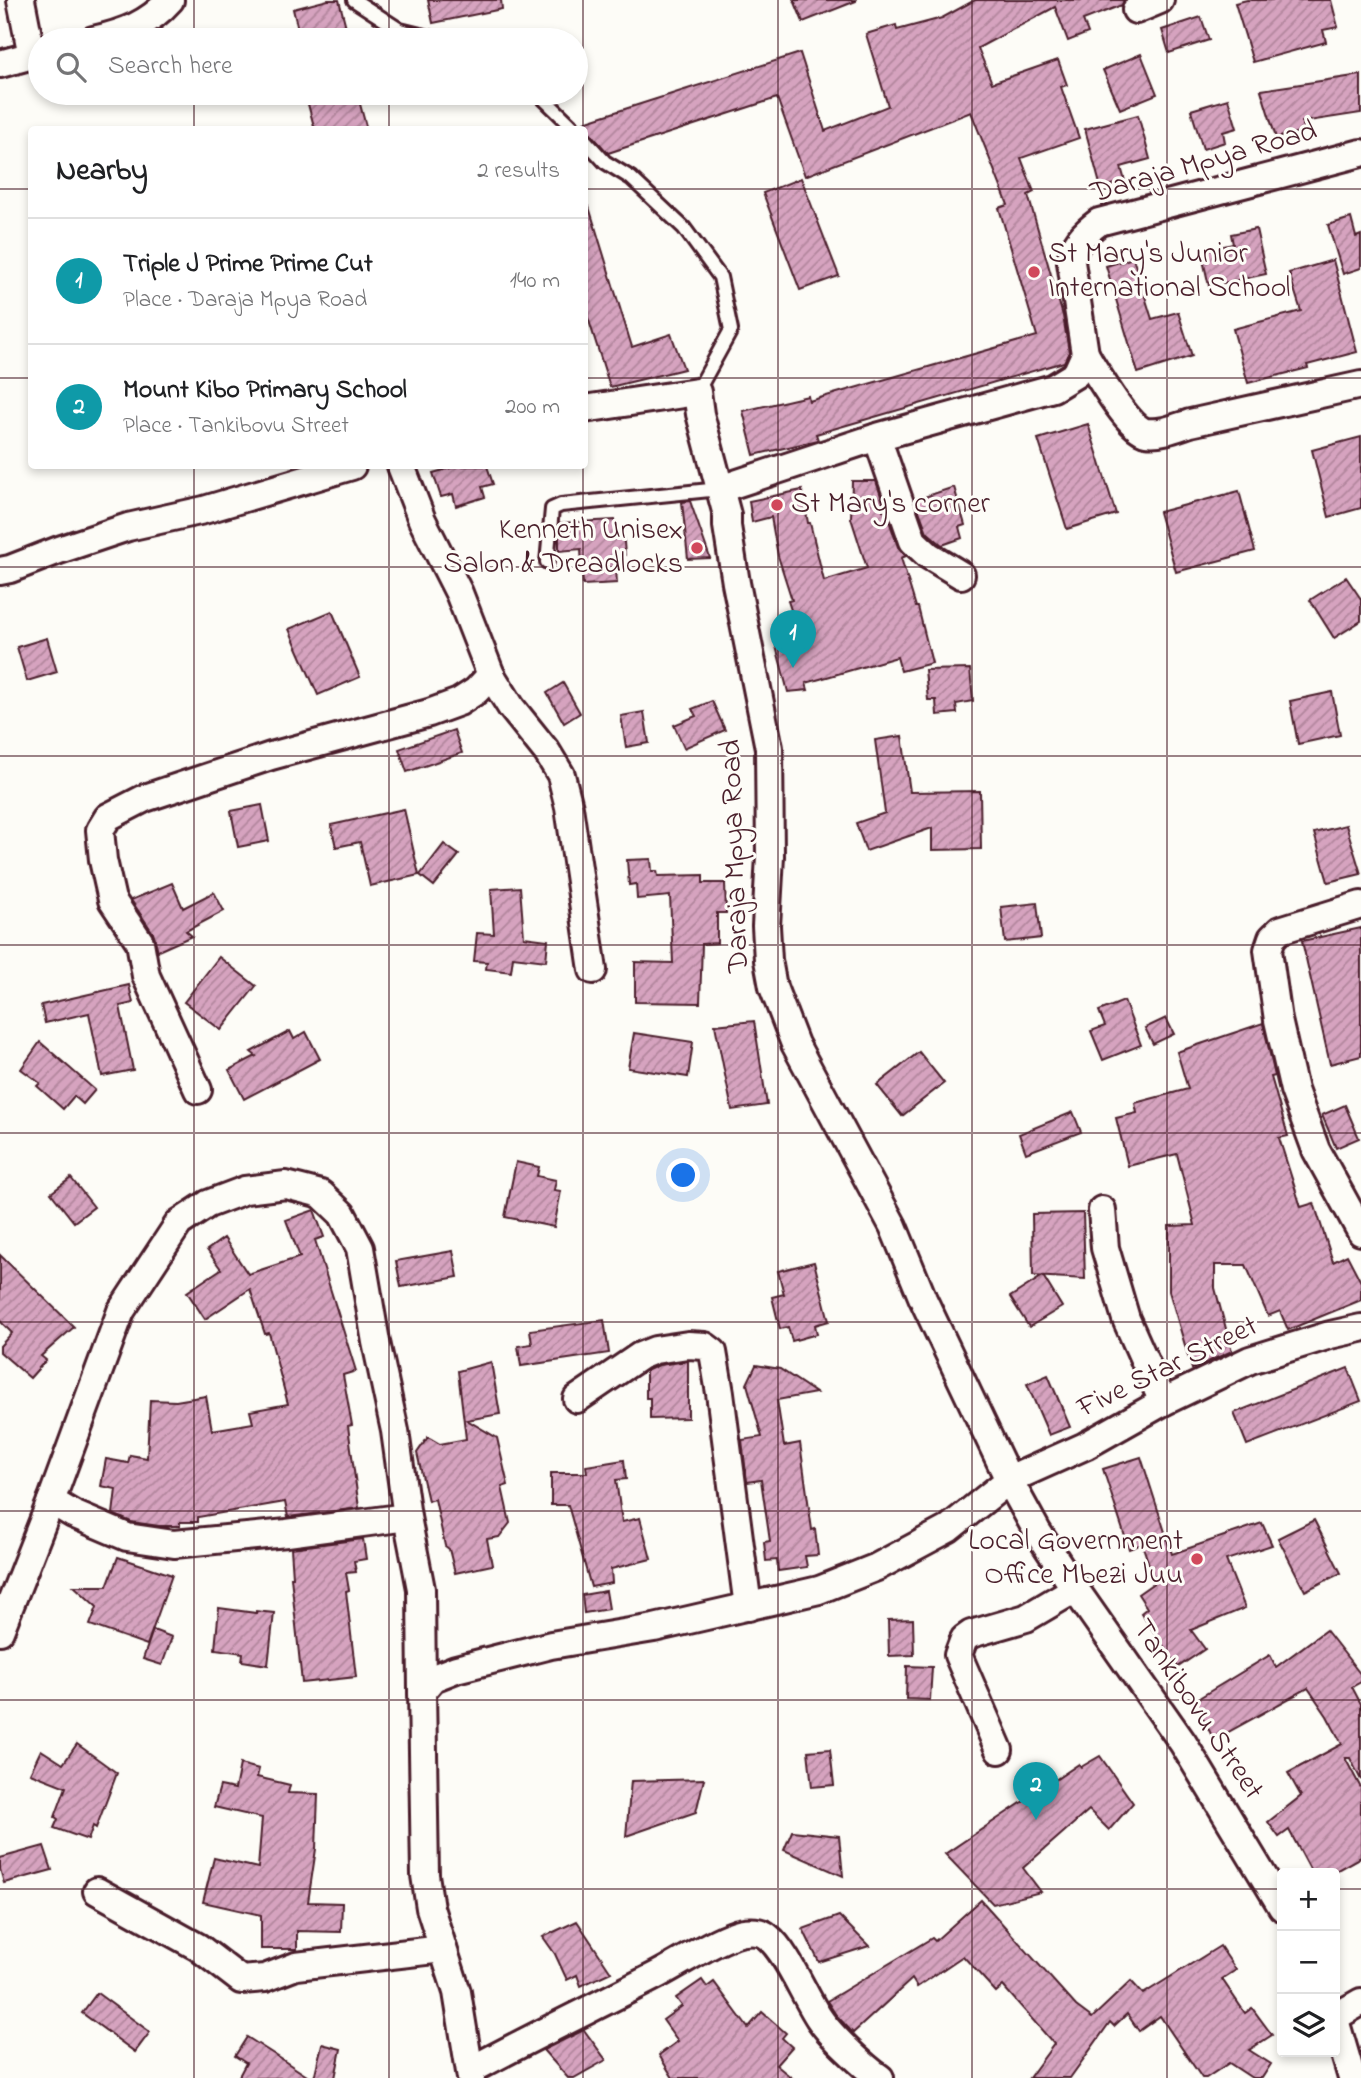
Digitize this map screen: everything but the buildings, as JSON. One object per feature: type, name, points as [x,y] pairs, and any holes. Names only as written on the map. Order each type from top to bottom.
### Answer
[{"type":"street","points":[[21,0],[29,28]]},
{"type":"street","points":[[135,28],[159,12],[170,0]]},
{"type":"street","points":[[0,64],[28,57]]},
{"type":"street","name":"Daraja Mpya Road","points":[[1085,354],[1071,262],[1072,251],[1086,231],[1099,222],[1361,153]]},
{"type":"street","points":[[1085,354],[1129,421],[1143,432],[1163,432],[1361,385]]},
{"type":"street","points":[[720,489],[877,437],[1053,388],[1076,374],[1085,354]]},
{"type":"street","points":[[588,408],[697,392]]},
{"type":"street","name":"Daraja Mpya Road","points":[[697,392],[700,414],[727,515],[736,583],[769,748],[770,856],[766,926],[773,987],[795,1044],[893,1226],[923,1299],[1009,1480]]},
{"type":"street","points":[[877,437],[913,541],[928,555],[961,575]]},
{"type":"street","points":[[0,570],[128,527],[204,510],[342,469]]},
{"type":"street","points":[[402,469],[422,520],[459,593],[491,675],[561,775],[569,807],[593,971]]},
{"type":"street","points":[[198,1090],[146,976],[140,942],[112,900],[103,860],[100,830],[108,817],[145,798],[271,756],[429,713],[459,702],[476,691],[491,675]]},
{"type":"street","points":[[1361,905],[1280,930],[1272,939],[1268,950],[1278,1020],[1294,1090],[1316,1150],[1361,1232]]},
{"type":"street","points":[[0,1631],[121,1311],[179,1223],[208,1204],[245,1190],[286,1185],[321,1194],[342,1214],[360,1248],[395,1431],[407,1517],[421,1589],[425,1875],[430,1908],[457,1992],[471,2074],[526,2040],[659,1974],[712,1944],[735,1934],[751,1931],[767,1935],[821,2021],[880,2078]]},
{"type":"street","points":[[1102,1210],[1105,1248],[1126,1319],[1163,1402]]},
{"type":"street","name":"Five Star Street","points":[[422,1691],[433,1678],[456,1669],[551,1645],[654,1628],[819,1590],[877,1567],[947,1530],[1009,1480],[1085,1446],[1163,1402],[1250,1360],[1361,1328]]},
{"type":"street","points":[[577,1399],[648,1353],[688,1345],[705,1346],[713,1352],[748,1607]]},
{"type":"street","name":"Tankibovu Street","points":[[1009,1480],[1037,1531],[1075,1589],[1183,1743],[1277,1898]]},
{"type":"street","points":[[51,1501],[73,1514],[127,1537],[174,1544],[407,1517]]},
{"type":"street","points":[[999,1750],[958,1655],[964,1639],[971,1634],[1026,1618],[1075,1589]]},
{"type":"street","points":[[97,1891],[198,1947],[241,1980],[265,1979],[296,1966],[443,1949]]},
{"type":"street","points":[[1340,2016],[1361,2002]]},
{"type":"street","points":[[1340,2036],[1352,2078]]},
{"type":"lane","points":[[354,0],[397,28]]},
{"type":"lane","points":[[550,105],[572,126]]},
{"type":"lane","points":[[588,143],[604,162],[631,178],[684,228],[720,277],[731,330],[697,392]]},
{"type":"lane","points":[[547,562],[552,509],[561,505],[720,489]]},
{"type":"place","name":"St Mary's Junior International School","points":[[1034,272]]},
{"type":"place","name":"St Mary's corner","points":[[777,505]]},
{"type":"place","name":"Kenneth Unisex Salon & Dreadlocks","points":[[697,548]]},
{"type":"place","name":"Triple J Prime Prime Cut","points":[[793,668]]},
{"type":"place","name":"Local Government Office Mbezi Juu","points":[[1197,1559]]},
{"type":"place","name":"Mount Kibo Primary School","points":[[1036,1820]]}]
